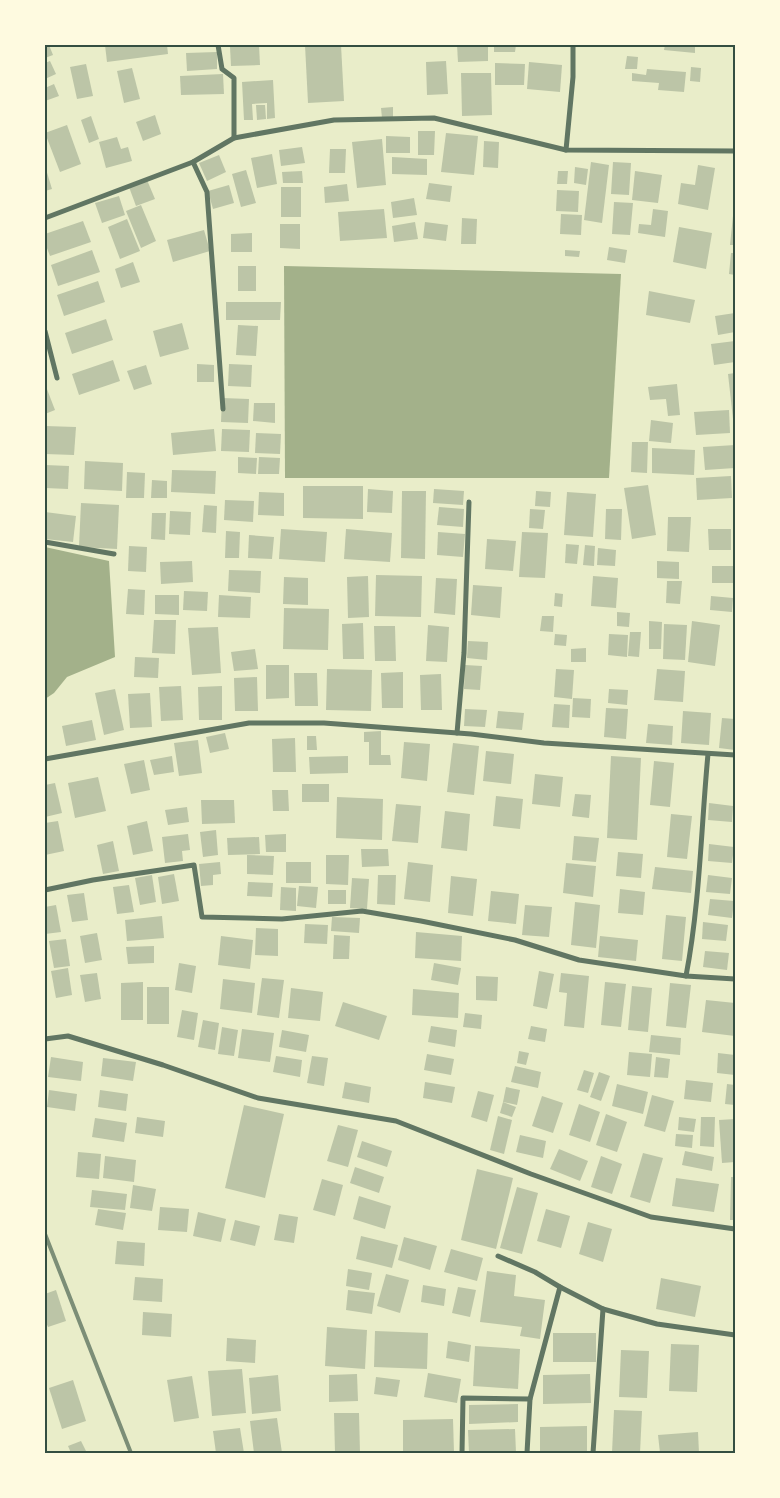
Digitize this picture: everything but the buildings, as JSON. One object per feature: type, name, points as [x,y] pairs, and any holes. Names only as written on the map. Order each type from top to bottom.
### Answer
[{"type":"street","points":[[218,45],[222,69],[234,78],[234,138]]},
{"type":"street","points":[[566,150],[573,77],[573,45]]},
{"type":"street","points":[[45,218],[193,162],[234,138],[334,120],[434,118],[566,150],[735,151]]},
{"type":"street","points":[[193,162],[207,192],[222,410]]},
{"type":"street","points":[[45,331],[57,378]]},
{"type":"street","points":[[457,733],[464,653],[469,502]]},
{"type":"street","points":[[45,542],[114,554]]},
{"type":"street","points":[[45,760],[249,722],[324,723],[544,742],[735,755]]},
{"type":"street","points":[[686,976],[697,900],[708,754]]},
{"type":"street","points":[[45,890],[93,880],[194,865],[202,916],[282,919],[362,912],[420,921],[515,940],[579,960],[686,976],[735,979]]},
{"type":"street","points":[[45,1039],[68,1036],[163,1065],[258,1098],[396,1121],[531,1174],[651,1218],[735,1229]]},
{"type":"street","points":[[498,1256],[535,1272],[603,1309],[657,1324],[735,1336]]},
{"type":"street","points":[[527,1453],[530,1399],[560,1287]]},
{"type":"street","points":[[592,1453],[603,1309]]},
{"type":"street","points":[[462,1453],[463,1398],[530,1399]]},
{"type":"shaded area","points":[[284,266],[621,274],[609,478],[285,478]]},
{"type":"shaded area","points":[[45,547],[109,561],[115,657],[67,677],[54,693],[45,699]]},
{"type":"railway","points":[[45,1234],[131,1453]]}]
